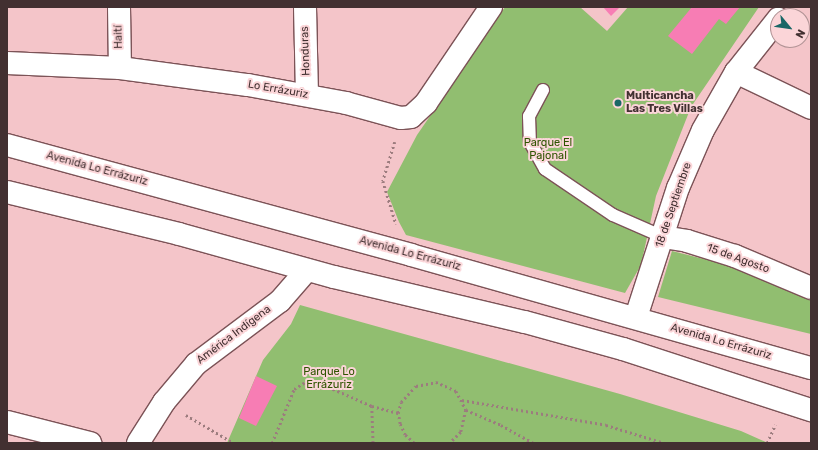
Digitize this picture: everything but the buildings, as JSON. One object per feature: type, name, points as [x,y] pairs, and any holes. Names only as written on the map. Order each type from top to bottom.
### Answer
[{"type":"main road","name":"Haití","points":[[118,7],[120,68]]},
{"type":"main road","name":"Honduras","points":[[305,7],[307,94]]},
{"type":"main road","points":[[411,117],[426,103],[491,7]]},
{"type":"main road","name":"18 de Septiembre","points":[[636,317],[690,158],[718,100],[736,72],[770,29]]},
{"type":"main road","name":"Lo Errázuriz","points":[[7,63],[120,68],[307,94],[391,116],[411,117]]},
{"type":"main road","points":[[736,72],[811,108]]},
{"type":"main road","name":"Avenida Lo Errázuriz","points":[[7,145],[636,317],[811,368]]},
{"type":"main road","points":[[7,192],[178,234],[307,270],[525,322],[624,349],[811,410]]},
{"type":"main road","name":"15 de Agosto","points":[[663,236],[735,256],[811,288]]},
{"type":"main road","name":"América Indígena","points":[[138,443],[164,402],[196,364],[280,301],[307,270]]},
{"type":"main road","points":[[7,422],[90,443]]},
{"type":"lane","points":[[543,90],[528,116],[530,142],[545,169],[613,215],[663,236]]},
{"type":"path","points":[[411,117],[397,136],[383,181],[395,221],[411,255]]},
{"type":"path","points":[[272,443],[294,389],[310,379],[372,406],[398,413]]},
{"type":"path","points":[[414,443],[405,435],[398,413],[407,393],[426,382],[447,385],[462,400],[466,410],[461,432],[450,443]]},
{"type":"path","points":[[462,400],[606,425],[664,443]]},
{"type":"path","points":[[164,402],[234,443]]},
{"type":"path","points":[[372,406],[373,443]]},
{"type":"path","points":[[466,410],[501,425],[533,443]]},
{"type":"green space","name":"Parque El Pajonal","points":[[505,7],[580,7],[607,31],[628,7],[759,7],[691,107],[656,196],[641,265],[625,293],[406,235],[399,222],[387,192],[417,135]]},
{"type":"green space","points":[[672,251],[724,264],[811,298],[811,334],[658,297]]},
{"type":"green space","name":"Parque Lo Errázuriz","points":[[300,305],[620,394],[741,431],[768,443],[227,443],[263,360],[291,324]]},
{"type":"place","name":"Multicancha Las Tres Villas","points":[[618,103]]}]
